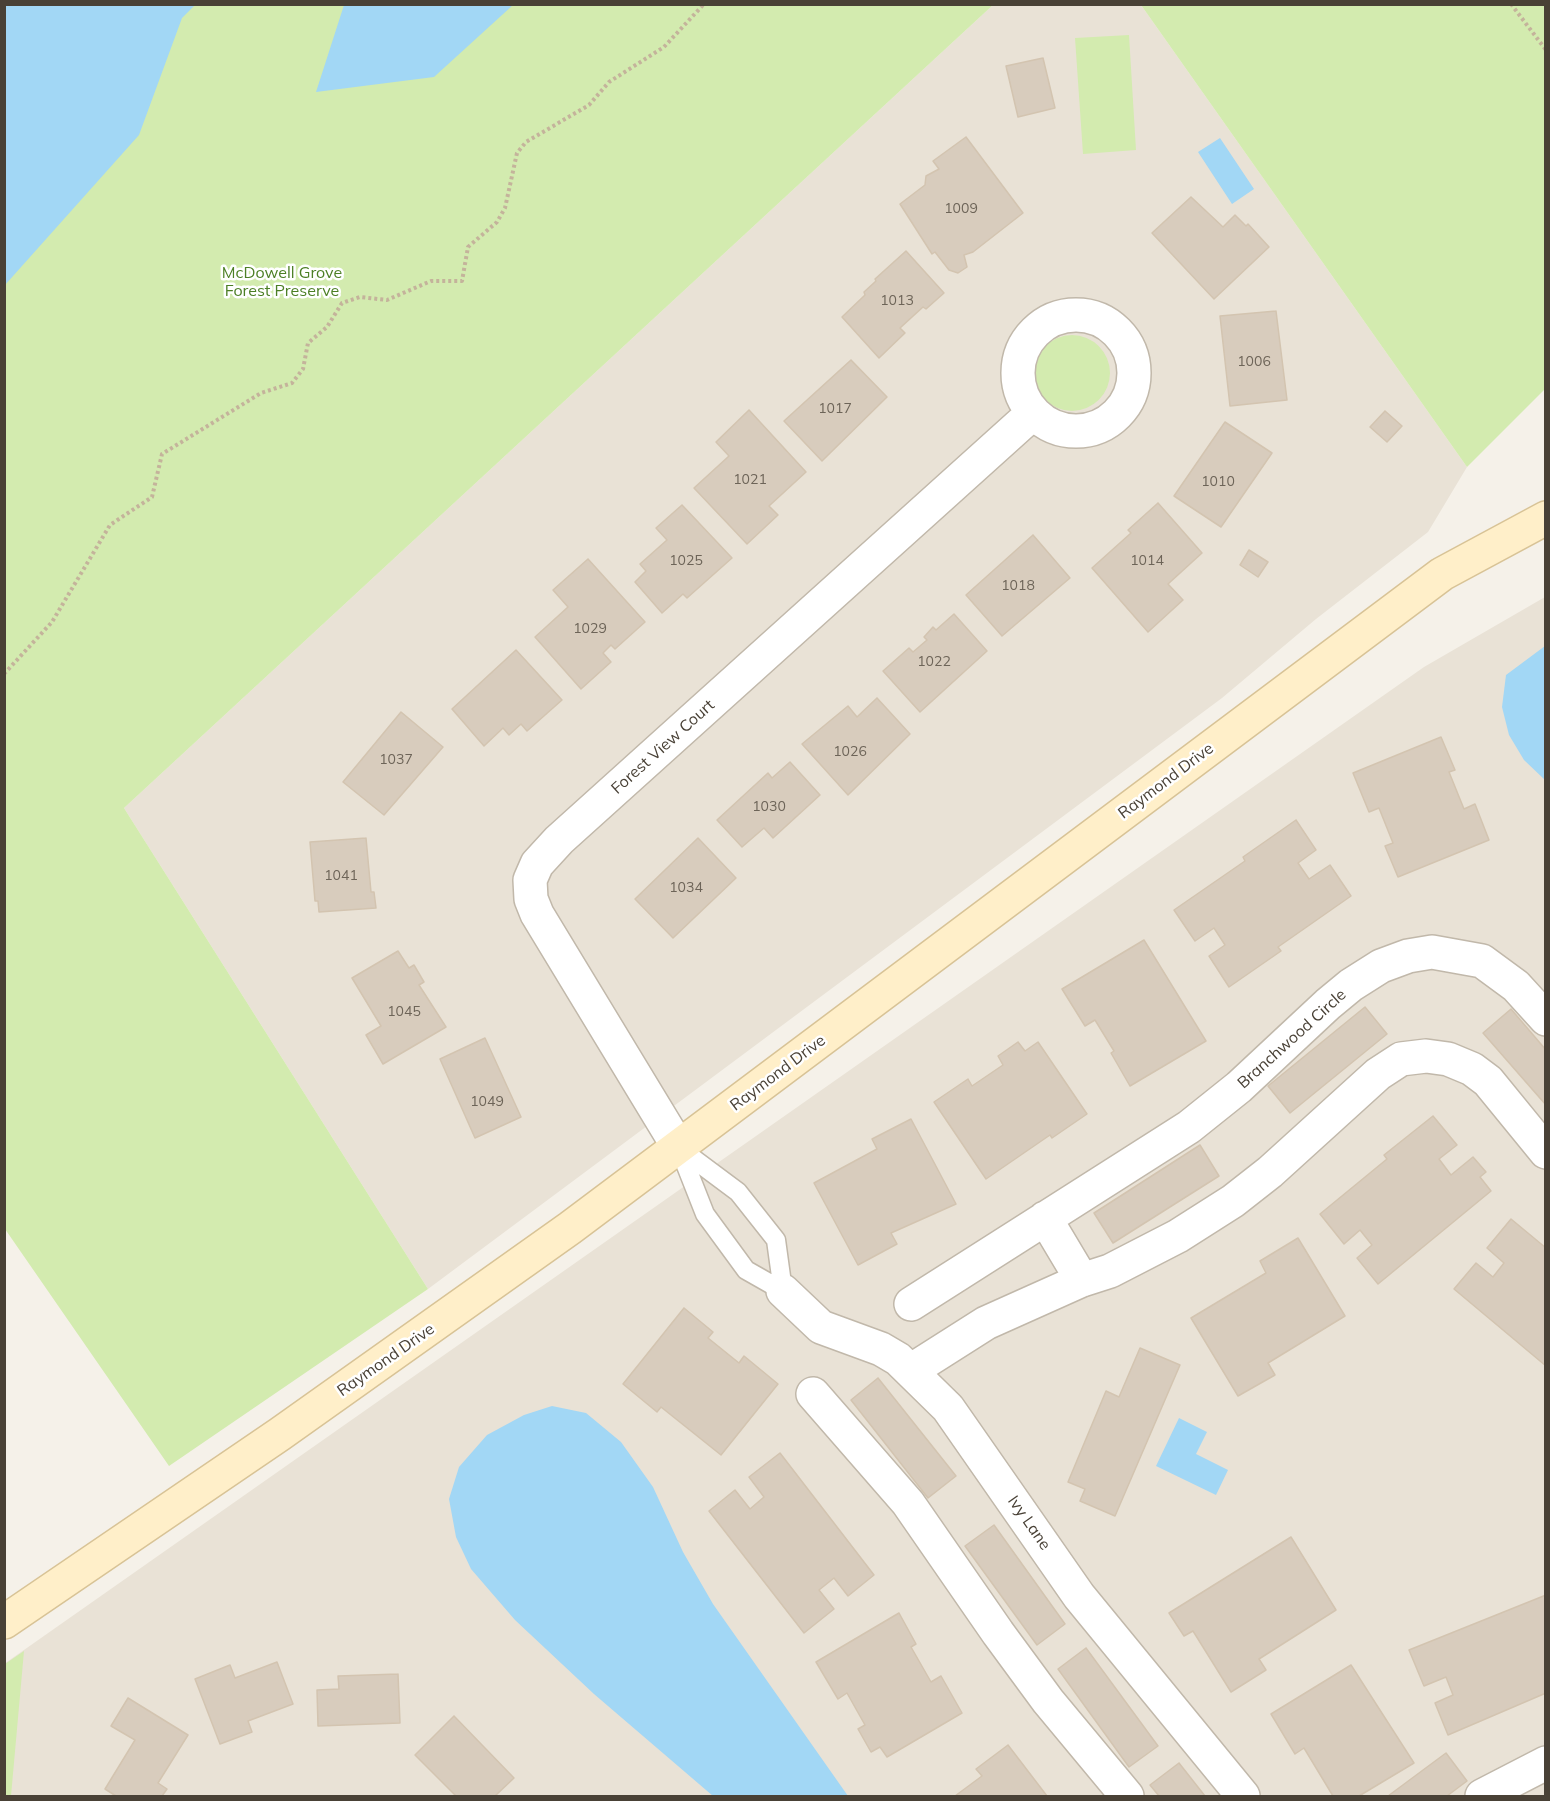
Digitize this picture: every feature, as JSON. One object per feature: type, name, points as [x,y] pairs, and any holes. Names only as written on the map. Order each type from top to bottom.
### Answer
[{"type":"street","name":"Forest View Court","points":[[679,1148],[537,914],[531,899],[530,880],[537,864],[568,832],[1033,413]]},
{"type":"street","name":"Raymond Drive","points":[[4,1622],[460,1308],[679,1148],[1442,574],[1545,518]]},
{"type":"street","name":"Branchwood Circle","points":[[911,1304],[1207,1113],[1239,1087],[1328,1004],[1382,966],[1408,956],[1432,952],[1482,961],[1516,986],[1545,1019]]},
{"type":"street","points":[[912,1370],[986,1323],[1082,1280],[1110,1271],[1178,1236],[1233,1201],[1310,1137],[1378,1074],[1401,1059],[1426,1056],[1448,1059],[1472,1070],[1488,1081],[1545,1152]]},
{"type":"street","points":[[1045,1218],[1082,1280]]},
{"type":"street","name":"Ivy Lane","points":[[783,1291],[821,1327],[881,1349],[912,1370],[948,1408],[1079,1596],[1243,1797]]},
{"type":"street","points":[[813,1394],[908,1503],[1004,1642],[1127,1797]]},
{"type":"street","points":[[1482,1797],[1545,1763]]},
{"type":"lane","name":"Ivy Lane","points":[[679,1148],[705,1214],[746,1270],[783,1291]]},
{"type":"lane","points":[[679,1148],[738,1192],[776,1240],[783,1291]]},
{"type":"path","points":[[4,674],[52,622],[110,525],[152,497],[162,454],[261,393],[292,383],[303,369],[308,343],[327,327],[342,303],[360,297],[387,300],[431,282],[462,281],[468,247],[497,222],[505,208],[517,153],[526,142],[589,105],[609,82],[664,47],[704,4]]},
{"type":"path","points":[[1511,4],[1545,50]]},
{"type":"shaded area","points":[[993,5],[1141,5],[1467,467],[1428,532],[1316,619],[1222,698],[428,1289],[124,808]]},
{"type":"shaded area","points":[[1545,597],[1545,1796],[5,1796],[4,1664],[1424,667]]},
{"type":"green space","name":"McDowell Grove Forest Preserve","points":[[4,5],[993,5],[124,808],[428,1289],[169,1466],[5,1229]]},
{"type":"green space","points":[[1141,5],[1545,5],[1545,389],[1467,467]]},
{"type":"green space","points":[[1129,35],[1136,150],[1083,154],[1075,38]]},
{"type":"green space","points":[[1072,335],[1087,338],[1099,346],[1107,358],[1110,373],[1107,388],[1099,400],[1087,408],[1072,411],[1057,408],[1045,400],[1037,388],[1034,373],[1037,358],[1045,346],[1057,338]]},
{"type":"green space","points":[[24,1651],[11,1796],[5,1796],[5,1664]]},
{"type":"water","points":[[5,4],[195,5],[182,18],[139,135],[5,285]]},
{"type":"water","points":[[344,4],[513,5],[434,77],[316,92]]},
{"type":"water","points":[[1220,138],[1254,189],[1232,204],[1198,152]]},
{"type":"water","points":[[1545,646],[1545,780],[1524,760],[1509,735],[1502,707],[1506,675]]},
{"type":"water","points":[[552,1406],[586,1413],[621,1442],[653,1487],[683,1552],[713,1604],[848,1796],[713,1796],[594,1694],[515,1620],[471,1569],[456,1537],[449,1499],[459,1467],[487,1435],[524,1415]]},
{"type":"water","points":[[1179,1418],[1207,1432],[1196,1454],[1228,1470],[1216,1495],[1156,1466]]},
{"type":"building","points":[[1043,58],[1055,108],[1018,117],[1006,66]]},
{"type":"building","points":[[966,137],[1023,213],[973,252],[964,255],[967,267],[958,273],[949,270],[935,252],[932,254],[900,204],[925,185],[926,176],[939,169],[933,161]]},
{"type":"building","points":[[1191,197],[1223,227],[1235,215],[1246,226],[1248,224],[1269,247],[1214,299],[1152,233]]},
{"type":"building","points":[[906,251],[944,293],[926,309],[923,307],[900,328],[905,333],[879,358],[842,317],[865,295],[864,292],[876,281],[875,279]]},
{"type":"building","points":[[1276,311],[1287,400],[1230,406],[1220,316]]},
{"type":"building","points":[[851,360],[887,397],[822,461],[784,421]]},
{"type":"building","points":[[749,410],[806,472],[769,506],[778,515],[747,544],[694,488],[729,456],[716,442]]},
{"type":"building","points":[[1385,411],[1402,426],[1387,442],[1370,427]]},
{"type":"building","points":[[1225,422],[1272,453],[1221,527],[1174,496]]},
{"type":"building","points":[[1158,503],[1202,553],[1168,584],[1183,600],[1148,632],[1092,568],[1131,533],[1128,530]]},
{"type":"building","points":[[682,505],[732,558],[687,598],[683,594],[662,613],[635,582],[646,571],[640,564],[667,540],[656,528]]},
{"type":"building","points":[[1033,535],[1070,578],[1002,636],[966,595]]},
{"type":"building","points":[[1249,550],[1268,562],[1258,577],[1240,565]]},
{"type":"building","points":[[588,559],[645,622],[615,649],[611,645],[603,653],[611,662],[581,689],[535,637],[568,607],[553,590]]},
{"type":"building","points":[[954,614],[987,651],[920,712],[883,671],[909,648],[913,652],[927,640],[924,637],[933,627],[936,630]]},
{"type":"building","points":[[516,650],[562,700],[527,731],[521,724],[509,735],[503,728],[484,746],[452,709]]},
{"type":"building","points":[[877,698],[910,734],[848,795],[802,744],[848,706],[857,717]]},
{"type":"building","points":[[401,712],[443,747],[384,815],[343,782]]},
{"type":"building","points":[[1441,737],[1455,770],[1449,772],[1464,809],[1475,804],[1489,840],[1398,877],[1385,846],[1393,843],[1379,808],[1369,812],[1353,773]]},
{"type":"building","points":[[790,762],[820,795],[773,838],[764,828],[742,847],[717,820],[768,773],[772,778]]},
{"type":"building","points":[[1296,820],[1316,850],[1298,863],[1309,879],[1330,865],[1351,896],[1278,947],[1281,951],[1229,987],[1209,956],[1225,945],[1214,928],[1195,941],[1174,910],[1245,861],[1243,857]]},
{"type":"building","points":[[366,838],[371,892],[374,892],[376,908],[319,912],[318,901],[315,901],[310,842]]},
{"type":"building","points":[[698,838],[736,878],[673,938],[635,899]]},
{"type":"building","points":[[1144,940],[1206,1041],[1130,1086],[1111,1053],[1114,1051],[1095,1020],[1085,1026],[1062,989]]},
{"type":"building","points":[[398,951],[409,968],[414,965],[424,982],[419,985],[446,1027],[383,1064],[366,1035],[381,1026],[352,978]]},
{"type":"building","points":[[1365,1007],[1387,1034],[1290,1113],[1268,1086]]},
{"type":"building","points":[[1511,1009],[1546,1050],[1546,1105],[1483,1033]]},
{"type":"building","points":[[485,1038],[521,1117],[475,1138],[440,1059]]},
{"type":"building","points":[[1018,1042],[1025,1051],[1038,1042],[1087,1114],[1052,1138],[1050,1135],[986,1179],[934,1102],[968,1079],[972,1086],[1003,1065],[998,1056]]},
{"type":"building","points":[[1433,1116],[1457,1145],[1439,1159],[1451,1175],[1473,1157],[1486,1172],[1480,1177],[1491,1191],[1378,1284],[1357,1258],[1372,1245],[1360,1230],[1344,1244],[1320,1214],[1387,1159],[1384,1155]]},
{"type":"building","points":[[911,1119],[956,1204],[891,1233],[897,1244],[858,1265],[814,1183],[877,1149],[872,1139]]},
{"type":"building","points":[[1200,1145],[1219,1176],[1113,1243],[1094,1213]]},
{"type":"building","points":[[1511,1219],[1546,1248],[1546,1366],[1454,1289],[1476,1263],[1493,1277],[1504,1263],[1487,1248]]},
{"type":"building","points":[[1298,1238],[1345,1316],[1268,1363],[1275,1375],[1238,1396],[1191,1318],[1266,1273],[1260,1261]]},
{"type":"building","points":[[684,1308],[713,1332],[708,1338],[739,1363],[744,1356],[778,1384],[721,1455],[661,1407],[657,1412],[623,1384]]},
{"type":"building","points":[[1140,1348],[1180,1365],[1115,1516],[1080,1501],[1085,1489],[1068,1482],[1106,1391],[1119,1397]]},
{"type":"building","points":[[878,1378],[956,1476],[928,1498],[851,1400]]},
{"type":"building","points":[[780,1453],[874,1575],[848,1596],[834,1578],[819,1590],[834,1609],[804,1633],[709,1511],[735,1490],[750,1509],[764,1497],[749,1477]]},
{"type":"building","points":[[994,1525],[1065,1624],[1037,1645],[965,1546]]},
{"type":"building","points":[[1291,1537],[1336,1610],[1259,1659],[1266,1670],[1231,1692],[1193,1631],[1184,1636],[1169,1613]]},
{"type":"building","points":[[1546,1595],[1546,1693],[1448,1735],[1435,1703],[1453,1695],[1446,1677],[1424,1686],[1409,1650]]},
{"type":"building","points":[[899,1613],[916,1644],[911,1647],[931,1682],[941,1676],[962,1713],[887,1757],[880,1747],[871,1752],[858,1729],[865,1725],[847,1693],[838,1699],[816,1662]]},
{"type":"building","points":[[1086,1648],[1158,1746],[1129,1767],[1058,1669]]},
{"type":"building","points":[[277,1662],[293,1704],[248,1721],[252,1732],[220,1744],[195,1679],[230,1665],[235,1678]]},
{"type":"building","points":[[1351,1665],[1414,1763],[1359,1796],[1333,1796],[1304,1748],[1295,1754],[1271,1714]]},
{"type":"building","points":[[398,1674],[400,1723],[318,1726],[317,1690],[339,1689],[338,1676]]},
{"type":"building","points":[[128,1698],[188,1735],[158,1783],[167,1789],[162,1796],[116,1796],[105,1789],[135,1740],[111,1726]]},
{"type":"building","points":[[454,1716],[514,1778],[495,1796],[456,1796],[415,1755]]},
{"type":"building","points":[[1008,1745],[1047,1796],[955,1796],[982,1776],[976,1769]]},
{"type":"building","points":[[1446,1753],[1467,1781],[1447,1796],[1388,1796]]},
{"type":"building","points":[[1179,1763],[1205,1796],[1159,1796],[1150,1785]]}]
